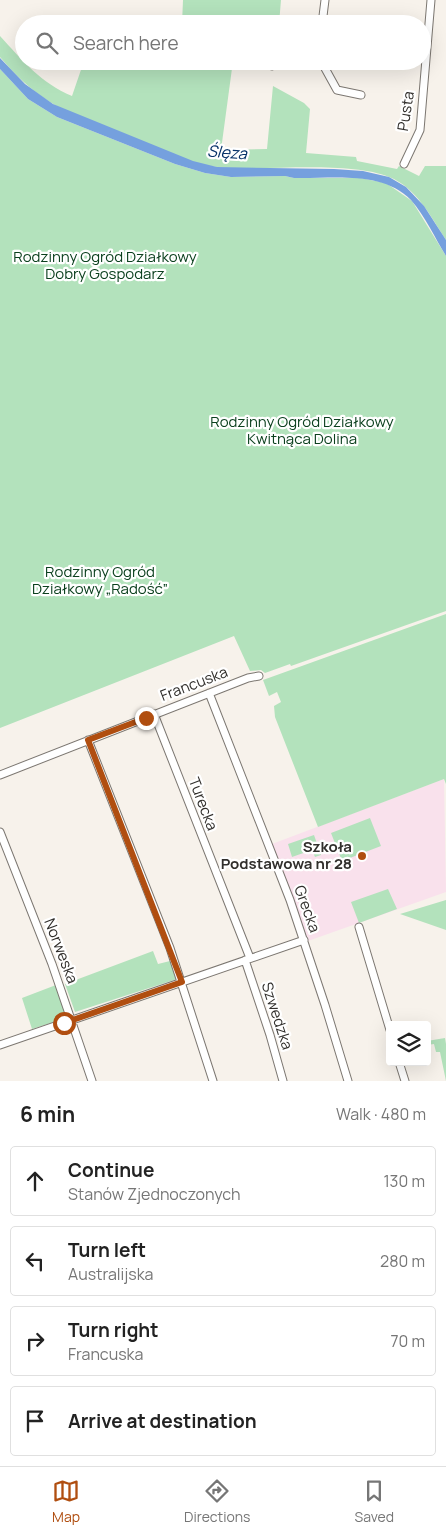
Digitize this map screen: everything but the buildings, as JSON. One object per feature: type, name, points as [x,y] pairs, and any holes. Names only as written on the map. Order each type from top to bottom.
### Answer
[{"type":"street","points":[[323,15],[325,0]]},
{"type":"street","name":"Pusta","points":[[430,15],[431,0]]},
{"type":"street","points":[[326,70],[337,90],[361,95]]},
{"type":"street","name":"Pusta","points":[[404,164],[420,130],[425,70]]},
{"type":"street","name":"Francuska","points":[[0,775],[248,678],[259,676]]},
{"type":"street","name":"Grecka","points":[[209,693],[304,940],[348,1081]]},
{"type":"street","name":"Turecka","points":[[154,714],[247,959]]},
{"type":"street","points":[[88,740],[182,982],[213,1081]]},
{"type":"street","name":"Norweska","points":[[0,832],[72,1020],[92,1081]]},
{"type":"street","points":[[359,927],[387,1021]]},
{"type":"street","points":[[0,1045],[304,940]]},
{"type":"street","name":"Szwedzka","points":[[247,959],[282,1081]]},
{"type":"street","points":[[400,1066],[404,1081]]},
{"type":"shaded area","name":"Szkoła Podstawowa nr 28","points":[[444,779],[446,892],[308,941],[272,844]]},
{"type":"green space","points":[[183,0],[281,0],[280,15],[182,15]]},
{"type":"green space","points":[[0,36],[15,52],[15,70],[32,70],[51,85],[72,96],[81,70],[232,70],[221,150],[267,149],[273,86],[304,103],[310,109],[306,153],[356,157],[357,161],[397,169],[399,166],[419,176],[425,166],[446,166],[446,240],[415,195],[399,182],[389,177],[354,169],[310,167],[227,168],[197,163],[64,110],[36,92],[0,57]]},
{"type":"green space","points":[[0,69],[28,99],[57,117],[175,164],[205,173],[231,177],[360,178],[386,183],[412,201],[446,256],[446,611],[291,666],[290,664],[265,673],[261,670],[250,671],[234,636],[0,728]]},
{"type":"green space","points":[[446,614],[446,784],[444,779],[318,827],[275,717],[274,706],[281,702],[277,692],[269,696],[263,680]]},
{"type":"green space","points":[[370,818],[381,846],[342,861],[331,833]]},
{"type":"green space","points":[[314,835],[321,855],[315,857],[312,850],[292,857],[288,844]]},
{"type":"green space","points":[[388,889],[397,909],[359,923],[351,902]]},
{"type":"green space","points":[[446,900],[446,930],[400,914]]},
{"type":"green space","points":[[153,951],[158,964],[170,961],[177,979],[75,1012],[65,984]]},
{"type":"green space","points":[[56,985],[66,1018],[32,1029],[22,998]]},
{"type":"green space","points":[[445,1038],[446,1081],[440,1052],[436,1052],[434,1044],[431,1044],[431,1040]]},
{"type":"water","points":[[0,58],[25,84],[53,104],[193,161],[217,167],[334,169],[363,171],[389,177],[406,187],[424,206],[446,240],[446,256],[411,200],[399,190],[386,184],[371,180],[340,177],[231,177],[205,173],[175,164],[57,117],[28,99],[0,69]]},
{"type":"place","name":"Szkoła Podstawowa nr 28","points":[[362,856]]},
{"type":"route","points":[[64,1023],[182,982],[88,740],[146,718]]},
{"type":"water label","name":"Ślęza","points":[[227,152]]},
{"type":"park label","name":"Rodzinny Ogród Działkowy Dobry Gospodarz","points":[[105,266]]},
{"type":"park label","name":"Rodzinny Ogród Działkowy Kwitnąca Dolina","points":[[302,430]]},
{"type":"park label","name":"Rodzinny Ogród Działkowy „Radość”","points":[[100,580]]}]
